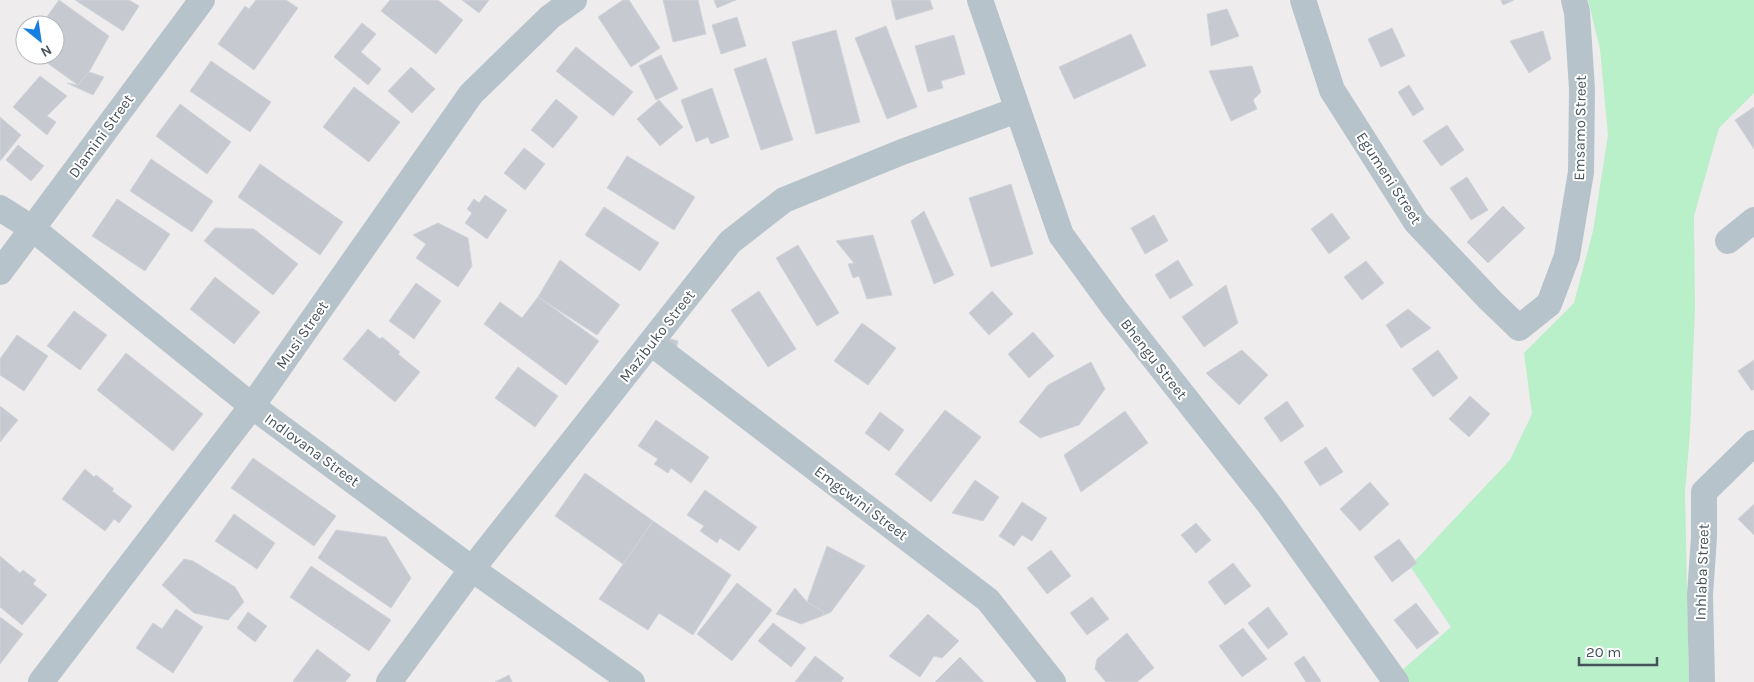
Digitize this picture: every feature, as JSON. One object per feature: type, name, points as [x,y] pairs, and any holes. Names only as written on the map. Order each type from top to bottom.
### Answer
[{"type":"street","name":"Dlamini Street","points":[[0,272],[202,0]]},
{"type":"street","name":"Musi Street","points":[[41,682],[252,406],[471,94],[550,17],[574,0]]},
{"type":"street","name":"Bhengu Street","points":[[980,0],[1061,235],[1115,309],[1269,504],[1396,682]]},
{"type":"street","name":"Egumeni Street","points":[[1304,0],[1332,90],[1416,222],[1519,328]]},
{"type":"street","name":"Emsamo Street","points":[[1519,328],[1549,304],[1568,256],[1581,172],[1582,89],[1577,12],[1574,0]]},
{"type":"street","name":"Mazibuko Street","points":[[389,682],[472,569],[730,242],[784,200],[902,152],[1017,110]]},
{"type":"street","name":"Indlovana Street","points":[[0,208],[33,229],[252,406],[472,569],[632,682]]},
{"type":"street","points":[[1728,241],[1754,220]]},
{"type":"street","name":"Emgcwini Street","points":[[651,343],[988,600],[1053,682]]},
{"type":"street","name":"Inhlaba Street","points":[[1702,682],[1700,595],[1704,537],[1704,492],[1754,442]]},
{"type":"green space","points":[[1588,0],[1754,0],[1754,93],[1719,128],[1694,216],[1695,308],[1690,432],[1685,493],[1689,682],[1407,682],[1399,673],[1451,627],[1410,566],[1510,460],[1532,414],[1524,353],[1574,303],[1593,231],[1608,135],[1600,49]]},
{"type":"building","points":[[59,0],[109,36],[89,72],[78,85],[50,65],[65,65],[65,15],[48,15]]},
{"type":"building","points":[[75,0],[129,0],[139,6],[123,31]]},
{"type":"building","points":[[256,0],[286,0],[298,8],[254,70],[218,44],[245,6],[249,9]]},
{"type":"building","points":[[390,0],[438,0],[463,20],[436,54],[381,11]]},
{"type":"building","points":[[462,0],[489,0],[479,13]]},
{"type":"building","points":[[623,0],[629,0],[660,48],[631,67],[598,17]]},
{"type":"building","points":[[663,0],[698,0],[706,34],[673,42]]},
{"type":"building","points":[[714,0],[736,0],[717,8]]},
{"type":"building","points":[[891,0],[930,0],[933,9],[896,20]]},
{"type":"building","points":[[1501,0],[1514,0],[1503,5]]},
{"type":"building","points":[[1227,9],[1239,36],[1211,46],[1207,14]]},
{"type":"building","points":[[737,17],[746,46],[721,54],[712,25]]},
{"type":"building","points":[[362,23],[376,34],[361,52],[381,69],[368,85],[334,57]]},
{"type":"building","points":[[886,26],[917,107],[887,119],[855,38]]},
{"type":"building","points":[[1392,28],[1405,56],[1381,67],[1368,39]]},
{"type":"building","points":[[836,30],[860,122],[816,134],[792,42]]},
{"type":"building","points":[[1543,31],[1551,59],[1529,73],[1510,41]]},
{"type":"building","points":[[1131,34],[1146,66],[1074,99],[1059,67]]},
{"type":"building","points":[[954,35],[965,74],[941,81],[943,88],[928,92],[915,46]]},
{"type":"building","points":[[576,47],[633,92],[613,116],[556,71]]},
{"type":"building","points":[[661,55],[678,89],[656,100],[639,66]]},
{"type":"building","points":[[766,58],[793,140],[761,150],[734,69]]},
{"type":"building","points":[[211,61],[271,102],[250,132],[190,91]]},
{"type":"building","points":[[1252,66],[1261,92],[1253,100],[1257,109],[1231,121],[1209,71]]},
{"type":"building","points":[[411,67],[435,89],[412,113],[388,91]]},
{"type":"building","points":[[89,72],[104,77],[93,95],[67,83],[78,85]]},
{"type":"building","points":[[40,76],[67,96],[47,116],[56,122],[47,135],[13,107]]},
{"type":"building","points":[[1409,85],[1424,109],[1413,116],[1398,92]]},
{"type":"building","points":[[354,87],[400,122],[369,162],[323,127]]},
{"type":"building","points":[[712,88],[729,137],[711,144],[708,137],[696,142],[681,100]]},
{"type":"building","points":[[556,99],[578,117],[553,148],[531,130]]},
{"type":"building","points":[[659,100],[683,127],[660,146],[637,119]]},
{"type":"building","points":[[180,104],[231,142],[207,174],[156,136]]},
{"type":"building","points":[[1754,107],[1754,149],[1735,120]]},
{"type":"building","points":[[0,117],[21,135],[0,161]]},
{"type":"building","points":[[1447,125],[1464,150],[1441,166],[1423,141]]},
{"type":"building","points":[[18,145],[44,166],[31,181],[6,160]]},
{"type":"building","points":[[524,148],[545,164],[525,190],[504,173]]},
{"type":"building","points":[[627,156],[695,197],[674,230],[607,188]]},
{"type":"building","points":[[151,159],[213,201],[192,232],[130,191]]},
{"type":"building","points":[[260,164],[343,222],[320,255],[238,197]]},
{"type":"building","points":[[1467,177],[1488,210],[1471,220],[1450,188]]},
{"type":"building","points":[[1011,184],[1033,254],[991,267],[969,198]]},
{"type":"building","points":[[485,195],[507,210],[487,239],[465,223],[472,213],[467,209],[474,199],[479,203]]},
{"type":"building","points":[[117,199],[170,234],[145,271],[92,236]]},
{"type":"building","points":[[1503,206],[1525,228],[1488,263],[1467,242]]},
{"type":"building","points":[[604,207],[659,243],[640,271],[585,235]]},
{"type":"building","points":[[924,211],[954,275],[934,284],[911,221]]},
{"type":"building","points":[[1332,213],[1350,238],[1329,254],[1311,229]]},
{"type":"building","points":[[1154,215],[1168,241],[1145,254],[1131,228]]},
{"type":"building","points":[[438,223],[468,238],[472,266],[458,287],[416,258],[426,244],[413,235]]},
{"type":"building","points":[[215,228],[254,229],[298,264],[273,295],[204,241]]},
{"type":"building","points":[[873,235],[892,295],[867,299],[859,276],[853,278],[848,264],[854,263],[836,241]]},
{"type":"building","points":[[798,245],[839,313],[817,326],[776,258]]},
{"type":"building","points":[[560,260],[620,305],[597,335],[538,297]]},
{"type":"building","points":[[1178,260],[1193,285],[1170,299],[1155,275]]},
{"type":"building","points":[[1366,261],[1384,283],[1362,300],[1344,277]]},
{"type":"building","points":[[215,277],[260,312],[234,344],[190,309]]},
{"type":"building","points":[[416,283],[441,301],[414,339],[389,321]]},
{"type":"building","points":[[1226,285],[1238,323],[1204,347],[1182,317]]},
{"type":"building","points":[[759,291],[796,349],[768,367],[731,310]]},
{"type":"building","points":[[992,291],[1013,314],[989,335],[969,313]]},
{"type":"building","points":[[538,297],[599,341],[566,385],[484,324],[500,302],[522,318]]},
{"type":"building","points":[[1408,309],[1431,328],[1401,348],[1386,325]]},
{"type":"building","points":[[74,311],[107,335],[80,370],[47,346]]},
{"type":"building","points":[[862,323],[896,348],[868,385],[834,361]]},
{"type":"building","points":[[368,329],[380,339],[382,337],[400,352],[398,354],[420,372],[395,402],[343,359]]},
{"type":"building","points":[[1033,332],[1054,356],[1029,378],[1008,354]]},
{"type":"building","points":[[17,335],[48,356],[24,391],[0,375],[0,359]]},
{"type":"building","points":[[663,337],[678,341],[676,350]]},
{"type":"building","points":[[1242,350],[1268,375],[1239,405],[1206,373]]},
{"type":"building","points":[[1438,350],[1458,378],[1433,397],[1412,369]]},
{"type":"building","points":[[126,353],[203,414],[173,451],[97,390]]},
{"type":"building","points":[[1754,360],[1754,389],[1752,391],[1738,371]]},
{"type":"building","points":[[1091,362],[1105,389],[1079,425],[1040,438],[1019,422],[1048,385]]},
{"type":"building","points":[[518,367],[558,396],[535,427],[495,398]]},
{"type":"building","points":[[1470,396],[1490,414],[1469,437],[1449,419]]},
{"type":"building","points":[[1287,401],[1304,426],[1281,442],[1264,418]]},
{"type":"building","points":[[0,406],[18,420],[0,442]]},
{"type":"building","points":[[945,410],[981,437],[931,502],[895,474]]},
{"type":"building","points":[[1125,411],[1148,443],[1081,492],[1064,455]]},
{"type":"building","points":[[880,412],[904,430],[889,451],[865,433]]},
{"type":"building","points":[[656,420],[709,457],[691,483],[671,468],[668,473],[654,464],[658,459],[638,446]]},
{"type":"building","points":[[1326,447],[1343,472],[1320,486],[1304,462]]},
{"type":"building","points":[[253,458],[336,516],[314,546],[231,488]]},
{"type":"building","points":[[85,469],[114,489],[112,491],[132,506],[119,523],[114,519],[105,531],[62,499]]},
{"type":"building","points":[[585,473],[653,521],[623,564],[555,516]]},
{"type":"building","points":[[975,480],[999,497],[983,521],[952,513]]},
{"type":"building","points":[[1370,482],[1389,504],[1360,531],[1340,509]]},
{"type":"building","points":[[705,490],[757,527],[739,551],[720,538],[717,543],[700,531],[704,526],[687,515]]},
{"type":"building","points":[[1022,502],[1047,518],[1032,541],[1022,535],[1014,546],[999,536]]},
{"type":"building","points":[[1754,504],[1754,535],[1738,519]]},
{"type":"building","points":[[234,514],[275,543],[257,569],[215,541]]},
{"type":"building","points":[[653,521],[731,575],[693,635],[659,613],[648,630],[599,599]]},
{"type":"building","points":[[1196,523],[1211,540],[1196,553],[1181,535]]},
{"type":"building","points":[[336,530],[386,537],[411,578],[391,608],[318,558]]},
{"type":"building","points":[[1399,539],[1417,563],[1392,582],[1374,557]]},
{"type":"building","points":[[827,546],[865,566],[831,612],[822,616],[824,612],[807,602]]},
{"type":"building","points":[[1051,550],[1071,576],[1047,594],[1027,568]]},
{"type":"building","points":[[0,556],[20,573],[23,570],[36,580],[33,584],[47,595],[22,625],[0,607]]},
{"type":"building","points":[[184,559],[193,561],[235,587],[244,602],[228,620],[194,613],[162,585]]},
{"type":"building","points":[[1233,563],[1251,586],[1225,605],[1208,582]]},
{"type":"building","points":[[311,566],[391,620],[369,651],[290,597]]},
{"type":"building","points":[[737,583],[772,610],[732,661],[697,634]]},
{"type":"building","points":[[795,588],[807,602],[824,612],[822,616],[801,624],[776,614]]},
{"type":"building","points":[[1092,597],[1109,619],[1087,635],[1070,613]]},
{"type":"building","points":[[1416,603],[1439,633],[1417,649],[1394,620]]},
{"type":"building","points":[[1268,607],[1288,634],[1268,649],[1248,623]]},
{"type":"building","points":[[176,609],[203,627],[173,673],[136,648],[153,623],[162,629]]},
{"type":"building","points":[[248,612],[267,626],[255,642],[237,628]]},
{"type":"building","points":[[928,614],[959,641],[942,658],[934,656],[920,677],[889,656]]},
{"type":"building","points":[[0,617],[23,634],[0,664]]},
{"type":"building","points":[[773,623],[806,648],[791,667],[758,641]]},
{"type":"building","points":[[1243,628],[1267,659],[1242,677],[1219,646]]},
{"type":"building","points":[[1127,633],[1154,668],[1137,682],[1106,682],[1095,669],[1097,659]]},
{"type":"building","points":[[317,649],[351,675],[345,682],[293,681]]},
{"type":"building","points":[[815,656],[844,678],[841,682],[795,682]]},
{"type":"building","points":[[1304,656],[1320,682],[1306,682],[1294,663]]},
{"type":"building","points":[[960,657],[984,682],[935,682]]},
{"type":"building","points":[[509,675],[512,682],[495,682]]}]
